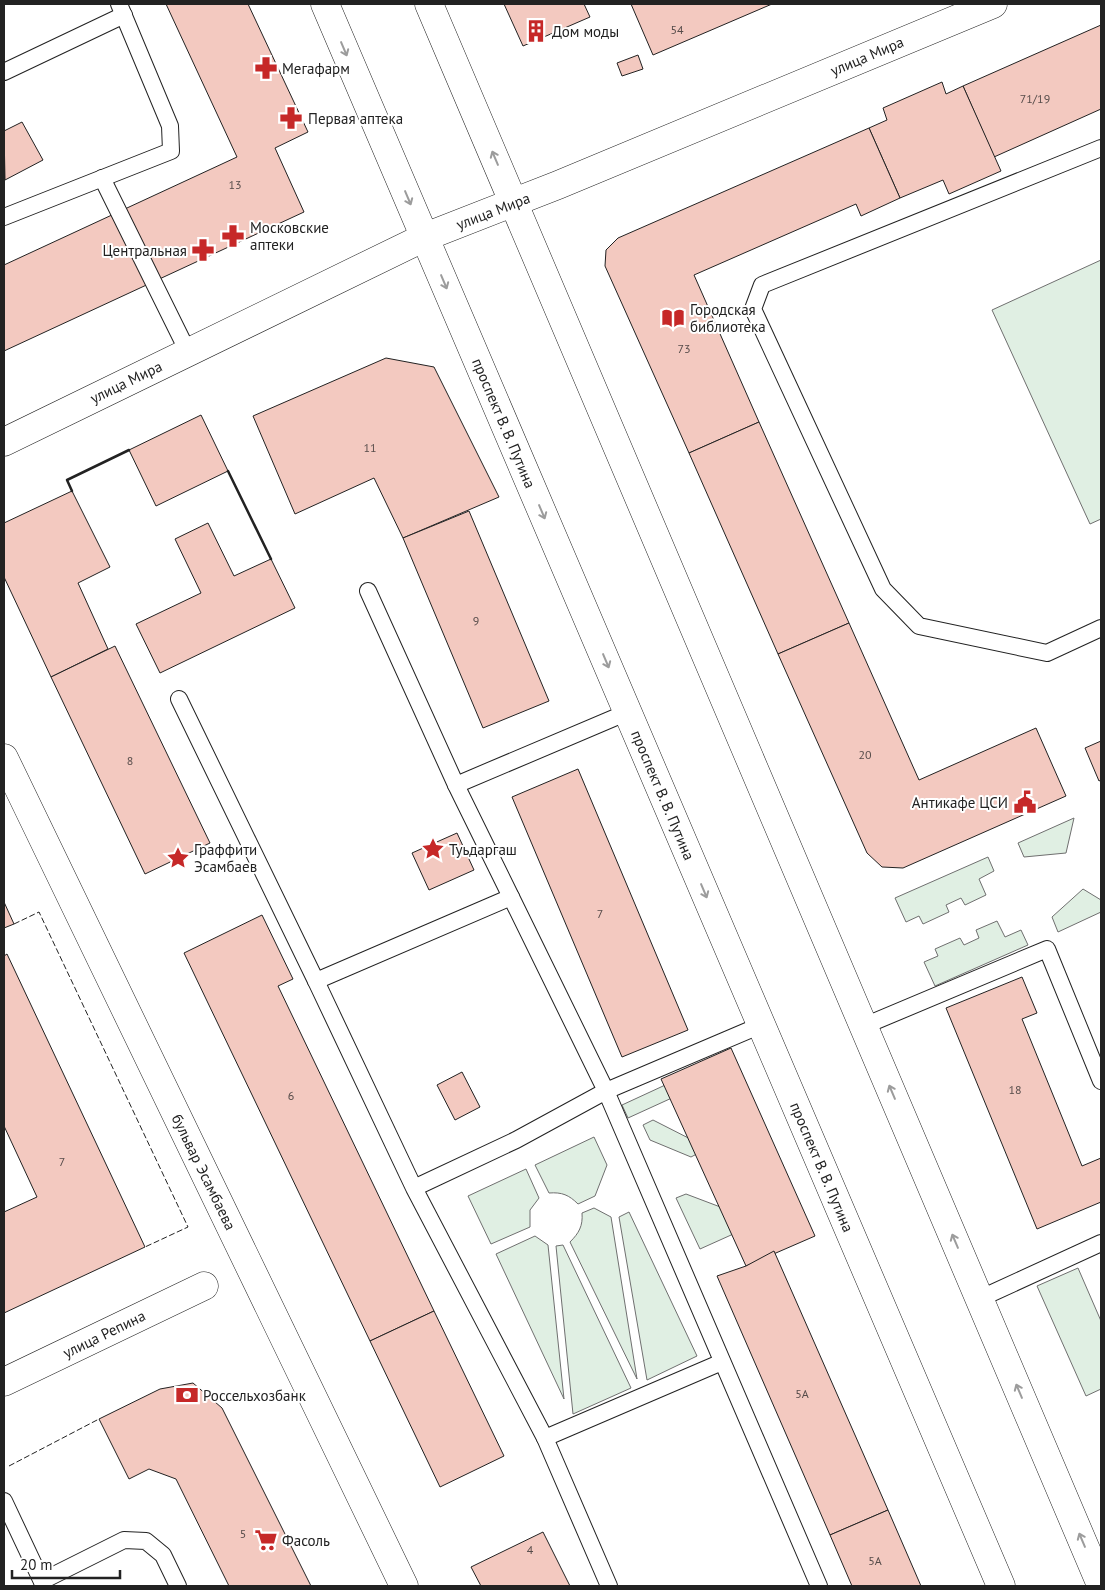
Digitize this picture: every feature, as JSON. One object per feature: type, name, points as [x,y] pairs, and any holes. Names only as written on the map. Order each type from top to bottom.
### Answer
[{"type":"main road","name":"проспект В. В. Путина","points":[[325,4],[1001,1586]]},
{"type":"main road","points":[[429,4],[1101,1585]]},
{"type":"main road","name":"улица Мира","points":[[4,442],[425,237],[993,4]]},
{"type":"main road","name":"бульвар Эсамбаева","points":[[4,758],[404,1586]]},
{"type":"main road","name":"улица Репина","points":[[4,1382],[204,1286]]},
{"type":"lane","points":[[4,72],[122,9],[170,126],[171,151],[4,217]]},
{"type":"lane","points":[[1101,148],[762,285],[753,309],[883,589],[919,626],[1047,653],[1101,628]]},
{"type":"lane","points":[[102,178],[188,352]]},
{"type":"lane","points":[[368,591],[456,785],[606,1091],[819,1586]]},
{"type":"lane","points":[[178,699],[316,981],[414,1188],[545,1438],[609,1586]]},
{"type":"lane","points":[[456,785],[628,712]]},
{"type":"lane","points":[[316,981],[511,897]]},
{"type":"lane","points":[[864,1026],[1047,950],[1101,1081]]},
{"type":"lane","points":[[414,1188],[516,1140],[606,1091],[761,1025]]},
{"type":"lane","points":[[979,1298],[1101,1243]]},
{"type":"lane","points":[[545,1438],[722,1362]]},
{"type":"lane","points":[[4,1500],[43,1583],[124,1540],[146,1541],[163,1555],[178,1586]]},
{"type":"green space","points":[[1101,260],[1101,519],[1090,524],[992,310]]},
{"type":"green space","points":[[1074,818],[1066,853],[1024,857],[1018,843]]},
{"type":"green space","points":[[988,857],[994,871],[979,879],[986,895],[965,905],[961,898],[946,905],[949,912],[923,924],[919,916],[906,922],[895,898]]},
{"type":"green space","points":[[1083,889],[1101,900],[1101,912],[1058,932],[1052,917]]},
{"type":"green space","points":[[997,921],[1005,937],[1021,930],[1028,945],[935,986],[924,962],[938,956],[935,949],[960,938],[964,945],[979,938],[976,930]]},
{"type":"green space","points":[[702,1068],[709,1081],[628,1118],[622,1105]]},
{"type":"green space","points":[[653,1120],[708,1148],[691,1157],[650,1140],[643,1125]]},
{"type":"green space","points":[[594,1137],[607,1165],[595,1196],[578,1204],[572,1198],[565,1195],[549,1193],[535,1165]]},
{"type":"green space","points":[[526,1169],[539,1198],[530,1210],[530,1227],[491,1244],[468,1196]]},
{"type":"green space","points":[[686,1194],[760,1222],[700,1249],[676,1198]]},
{"type":"green space","points":[[594,1208],[611,1217],[637,1379],[570,1242],[580,1229],[582,1213]]},
{"type":"green space","points":[[629,1212],[697,1356],[647,1380],[619,1217]]},
{"type":"green space","points":[[535,1236],[548,1245],[564,1399],[496,1254]]},
{"type":"green space","points":[[563,1245],[631,1388],[573,1414],[556,1246]]},
{"type":"green space","points":[[1078,1268],[1101,1321],[1101,1389],[1086,1396],[1037,1286]]},
{"type":"building","points":[[166,4],[248,4],[308,132],[275,148],[304,212],[4,351],[4,265],[237,157]]},
{"type":"building","name":"Дом моды","points":[[504,4],[584,4],[590,17],[523,46]]},
{"type":"building","points":[[631,4],[772,4],[653,55]]},
{"type":"building","points":[[1101,25],[1101,109],[994,157],[963,86]]},
{"type":"building","points":[[638,55],[643,69],[622,76],[617,63]]},
{"type":"building","points":[[942,82],[946,94],[963,86],[1001,171],[949,194],[943,180],[900,198],[869,128],[887,120],[883,108]]},
{"type":"building","points":[[22,122],[43,160],[5,180],[4,131]]},
{"type":"building","points":[[869,128],[900,198],[861,216],[856,204],[694,275],[759,422],[689,453],[605,266],[606,250],[618,238]]},
{"type":"building","points":[[386,358],[434,367],[499,497],[403,538],[374,478],[295,514],[253,416]]},
{"type":"building","points":[[201,415],[228,471],[156,506],[129,450]]},
{"type":"building","points":[[759,422],[849,623],[778,654],[689,453]]},
{"type":"building","points":[[72,491],[110,567],[78,583],[108,649],[51,677],[4,577],[4,523]]},
{"type":"building","points":[[469,511],[549,701],[483,728],[403,538]]},
{"type":"building","points":[[208,523],[234,576],[271,559],[295,608],[160,673],[136,624],[201,593],[175,539]]},
{"type":"building","points":[[849,623],[919,780],[1036,728],[1066,796],[903,868],[882,867],[867,853],[778,654]]},
{"type":"building","points":[[115,646],[210,843],[145,874],[51,677]]},
{"type":"building","points":[[1101,741],[1101,780],[1099,781],[1085,748]]},
{"type":"building","points":[[578,769],[688,1030],[622,1057],[512,797]]},
{"type":"building","points":[[457,833],[474,870],[429,890],[412,853]]},
{"type":"building","points":[[4,902],[14,924],[4,928]]},
{"type":"building","points":[[262,915],[293,979],[278,986],[434,1311],[370,1341],[184,953]]},
{"type":"building","points":[[7,954],[145,1247],[4,1313],[4,1212],[37,1197],[4,1126],[4,956]]},
{"type":"building","points":[[1022,977],[1037,1013],[1022,1019],[1082,1166],[1101,1158],[1101,1202],[1037,1229],[946,1008]]},
{"type":"building","points":[[731,1048],[815,1236],[746,1266],[661,1079]]},
{"type":"building","points":[[462,1072],[480,1107],[455,1120],[437,1085]]},
{"type":"building","points":[[774,1251],[888,1510],[830,1535],[717,1276],[746,1266]]},
{"type":"building","points":[[434,1311],[504,1456],[440,1487],[370,1341]]},
{"type":"building","points":[[193,1383],[222,1408],[311,1586],[229,1586],[176,1479],[149,1469],[129,1479],[99,1419],[160,1389]]},
{"type":"building","points":[[888,1510],[921,1586],[852,1586],[830,1535]]},
{"type":"building","points":[[543,1532],[570,1586],[481,1586],[471,1567]]},
{"type":"fence","points":[[14,924],[39,912],[188,1227],[145,1247]]},
{"type":"fence","points":[[9,1466],[99,1419]]},
{"type":"wall","points":[[72,491],[67,480],[129,450]]},
{"type":"wall","points":[[228,471],[271,559]]},
{"type":"place","name":"Дом моды","points":[[536,31]]},
{"type":"place","name":"Мегафарм","points":[[266,68]]},
{"type":"place","name":"Первая аптека","points":[[291,118]]},
{"type":"place","name":"Московские аптеки","points":[[233,236]]},
{"type":"place","name":"Центральная","points":[[203,250]]},
{"type":"place","name":"Городская библиотека","points":[[673,318]]},
{"type":"place","name":"Антикафе ЦСИ","points":[[1025,802]]},
{"type":"place","name":"Туьдаргаш","points":[[433,849]]},
{"type":"place","name":"Граффити Эсамбаев","points":[[178,858]]},
{"type":"place","name":"Россельхозбанк","points":[[187,1395]]},
{"type":"place","name":"Фасоль","points":[[266,1540]]}]
